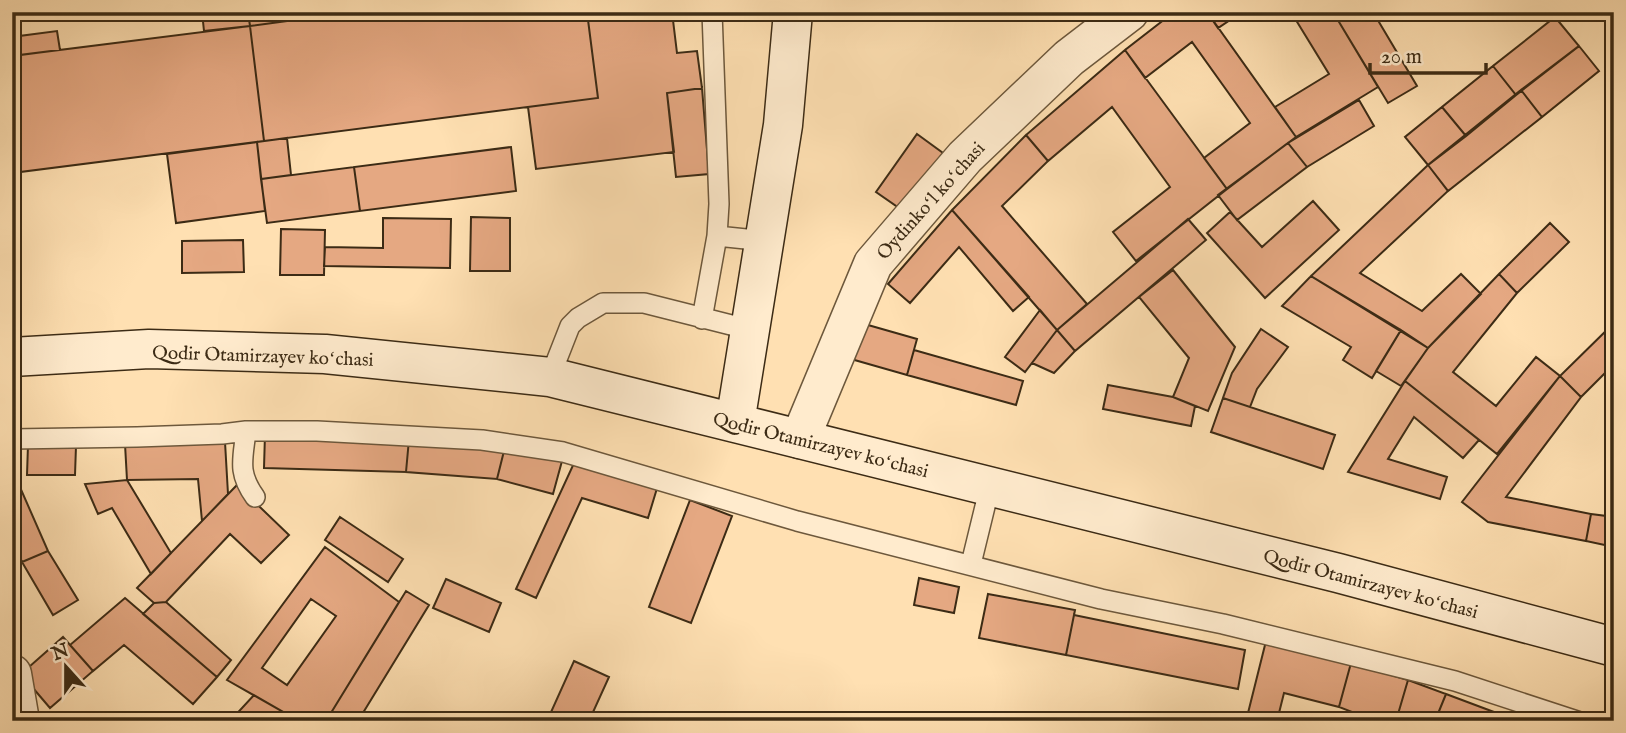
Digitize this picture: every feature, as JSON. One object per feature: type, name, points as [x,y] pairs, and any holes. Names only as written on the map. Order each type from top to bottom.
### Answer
[{"type":"main road","points":[[735,423],[783,125],[793,12]]},
{"type":"main road","name":"Oydinkoʻl koʻchasi","points":[[800,439],[873,264],[965,157],[1069,58],[1129,12]]},
{"type":"main road","name":"Qodir Otamirzayev koʻchasi","points":[[12,357],[149,349],[325,354],[550,377],[1338,573],[1614,647]]},
{"type":"main road","points":[[12,674],[20,721]]},
{"type":"lane","points":[[702,319],[717,236],[718,174],[712,12]]},
{"type":"lane","points":[[717,236],[765,242]]},
{"type":"lane","points":[[550,377],[570,326],[603,303],[644,303],[751,330]]},
{"type":"lane","points":[[246,431],[242,467],[245,483],[255,497]]},
{"type":"lane","points":[[12,439],[317,431],[482,440],[563,452],[797,520],[1101,598],[1248,630],[1455,681],[1577,721]]},
{"type":"lane","points":[[971,564],[990,486]]},
{"type":"building","points":[[202,12],[248,12],[250,26],[204,31]]},
{"type":"building","points":[[248,12],[286,12],[287,21],[250,26]]},
{"type":"building","points":[[354,12],[587,12],[598,98],[264,141],[250,26]]},
{"type":"building","points":[[587,12],[672,12],[677,53],[697,51],[702,88],[667,93],[674,152],[536,169],[528,107],[598,98]]},
{"type":"building","points":[[1174,12],[1207,12],[1296,137],[1227,189],[1204,158],[1250,123],[1192,42],[1145,78],[1125,50]]},
{"type":"building","points":[[1207,12],[1242,12],[1218,28]]},
{"type":"building","points":[[1291,12],[1333,12],[1378,87],[1296,137],[1275,107],[1329,74]]},
{"type":"building","points":[[1333,12],[1373,12],[1417,86],[1388,103]]},
{"type":"building","points":[[1555,17],[1579,46],[1516,95],[1493,66]]},
{"type":"building","points":[[250,26],[264,141],[12,173],[12,56]]},
{"type":"building","points":[[57,31],[60,50],[12,56],[12,37]]},
{"type":"building","points":[[1579,46],[1599,71],[1542,117],[1521,90]]},
{"type":"building","points":[[1125,50],[1227,189],[1136,261],[1113,232],[1170,187],[1112,107],[1048,161],[1026,135]]},
{"type":"building","points":[[1493,66],[1516,95],[1466,136],[1442,107]]},
{"type":"building","points":[[702,88],[709,174],[676,177],[667,93]]},
{"type":"building","points":[[1521,90],[1542,117],[1448,191],[1428,165]]},
{"type":"building","points":[[1359,100],[1374,126],[1307,167],[1288,143]]},
{"type":"building","points":[[1442,107],[1466,136],[1428,165],[1405,137]]},
{"type":"building","points":[[917,134],[943,153],[902,210],[876,192]]},
{"type":"building","points":[[1026,135],[1048,161],[1002,206],[1087,304],[1057,330],[952,210]]},
{"type":"building","points":[[287,138],[291,175],[261,179],[257,142]]},
{"type":"building","points":[[257,142],[265,211],[176,223],[167,154]]},
{"type":"building","points":[[1288,143],[1307,167],[1237,220],[1218,195]]},
{"type":"building","points":[[511,147],[516,191],[360,211],[354,167]]},
{"type":"building","points":[[1428,165],[1448,191],[1360,273],[1422,311],[1461,274],[1481,294],[1428,348],[1311,276]]},
{"type":"building","points":[[354,167],[360,211],[267,223],[261,179]]},
{"type":"building","points":[[1313,201],[1339,230],[1265,298],[1207,233],[1230,212],[1262,247]]},
{"type":"building","points":[[952,210],[1029,297],[1013,311],[959,247],[910,303],[888,284]]},
{"type":"building","points":[[471,217],[510,218],[510,271],[470,271]]},
{"type":"building","points":[[383,218],[451,219],[450,268],[324,266],[325,247],[383,248]]},
{"type":"building","points":[[1188,219],[1206,240],[1075,351],[1057,330]]},
{"type":"building","points":[[1550,223],[1569,242],[1517,293],[1499,274]]},
{"type":"building","points":[[281,229],[325,230],[324,275],[280,275]]},
{"type":"building","points":[[243,240],[244,272],[182,273],[182,241]]},
{"type":"building","points":[[1173,270],[1235,347],[1208,411],[1173,397],[1189,358],[1139,297]]},
{"type":"building","points":[[1499,274],[1517,293],[1453,372],[1496,406],[1536,357],[1560,376],[1497,454],[1405,381],[1428,348]]},
{"type":"building","points":[[1311,276],[1401,330],[1372,378],[1343,360],[1351,347],[1282,306]]},
{"type":"building","points":[[1040,310],[1057,330],[1025,372],[1005,357]]},
{"type":"building","points":[[861,323],[917,339],[907,375],[851,359]]},
{"type":"building","points":[[1614,323],[1614,364],[1581,397],[1560,376]]},
{"type":"building","points":[[1261,329],[1288,347],[1257,389],[1250,407],[1223,398],[1232,373]]},
{"type":"building","points":[[1057,330],[1075,351],[1054,373],[1032,363]]},
{"type":"building","points":[[1401,330],[1428,348],[1401,386],[1376,371]]},
{"type":"building","points":[[914,350],[1023,381],[1016,405],[907,375]]},
{"type":"building","points":[[1560,376],[1581,397],[1506,497],[1591,514],[1586,541],[1488,522],[1462,502]]},
{"type":"building","points":[[1405,381],[1479,440],[1463,458],[1414,417],[1388,459],[1447,477],[1440,499],[1348,472]]},
{"type":"building","points":[[1108,385],[1173,397],[1195,406],[1191,426],[1103,409]]},
{"type":"building","points":[[1223,398],[1335,435],[1323,469],[1211,432]]},
{"type":"building","points":[[265,434],[409,439],[406,472],[264,468]]},
{"type":"building","points":[[409,439],[505,447],[497,479],[406,472]]},
{"type":"building","points":[[225,442],[228,494],[202,521],[198,479],[127,480],[125,444]]},
{"type":"building","points":[[28,445],[76,446],[75,475],[27,475]]},
{"type":"building","points":[[505,447],[562,461],[553,494],[497,479]]},
{"type":"building","points":[[575,461],[658,485],[648,518],[582,498],[536,598],[516,589]]},
{"type":"building","points":[[12,469],[48,551],[22,562],[12,540]]},
{"type":"building","points":[[127,480],[171,553],[151,574],[112,508],[98,514],[85,484]]},
{"type":"building","points":[[237,485],[289,535],[261,563],[230,534],[166,602],[154,603],[137,588]]},
{"type":"building","points":[[690,500],[732,516],[691,623],[649,607]]},
{"type":"building","points":[[1591,514],[1614,517],[1614,547],[1586,541]]},
{"type":"building","points":[[340,517],[403,559],[388,582],[325,540]]},
{"type":"building","points":[[325,547],[399,602],[326,721],[299,721],[227,680]],"holes":[[[311,599],[336,616],[287,685],[262,668]]]},
{"type":"building","points":[[48,551],[78,600],[53,615],[22,562]]},
{"type":"building","points":[[919,578],[959,587],[954,613],[914,605]]},
{"type":"building","points":[[446,579],[501,603],[489,632],[433,608]]},
{"type":"building","points":[[406,591],[429,605],[358,721],[326,721]]},
{"type":"building","points":[[988,594],[1075,610],[1066,655],[979,638]]},
{"type":"building","points":[[125,598],[217,677],[193,704],[124,645],[93,671],[70,645]]},
{"type":"building","points":[[166,602],[231,660],[217,677],[143,614],[154,603]]},
{"type":"building","points":[[1074,615],[1245,650],[1238,689],[1066,655]]},
{"type":"building","points":[[63,637],[93,671],[50,708],[21,674]]},
{"type":"building","points":[[1266,641],[1351,663],[1339,707],[1284,693],[1277,721],[1246,721]]},
{"type":"building","points":[[574,661],[609,677],[589,721],[547,721]]},
{"type":"building","points":[[1351,663],[1408,680],[1396,721],[1375,721],[1339,707]]},
{"type":"building","points":[[1408,680],[1446,694],[1435,721],[1396,721]]},
{"type":"building","points":[[1446,694],[1518,721],[1435,721]]},
{"type":"building","points":[[254,695],[299,721],[230,721]]}]
